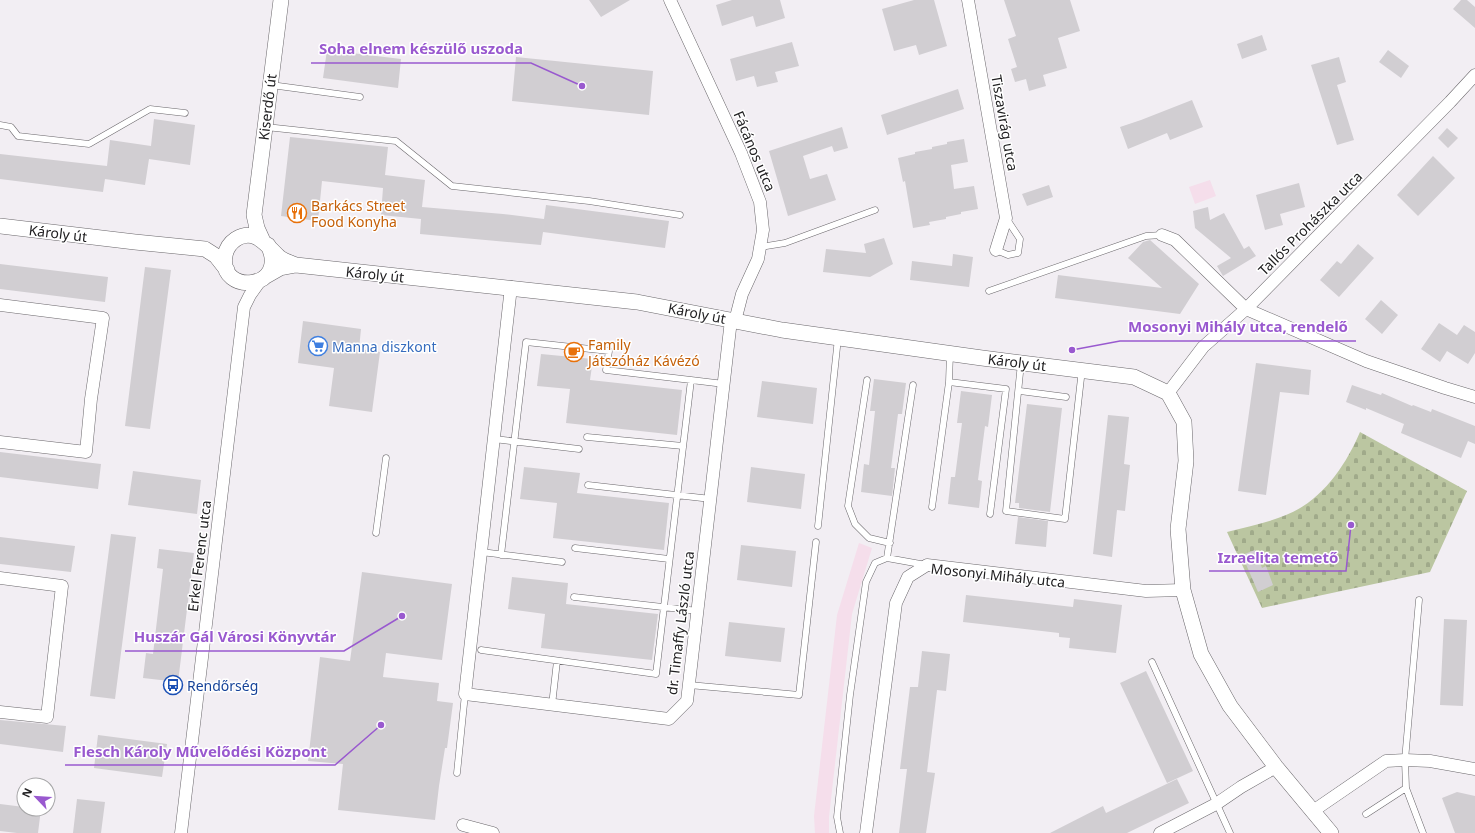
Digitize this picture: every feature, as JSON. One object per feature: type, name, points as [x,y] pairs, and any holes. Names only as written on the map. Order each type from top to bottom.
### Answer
[{"type":"street","name":"Kiserdő út","points":[[265,242],[257,228],[254,215],[269,85],[281,0]]},
{"type":"street","name":"Fácános utca","points":[[670,0],[741,153],[760,202],[763,230],[758,259],[742,294],[733,320]]},
{"type":"street","name":"Tiszavirág utca","points":[[968,0],[1006,218],[996,250]]},
{"type":"street","name":"Tallós Prohászka utca","points":[[1168,393],[1203,347],[1246,309],[1475,75]]},
{"type":"street","name":"Kiserdő út","points":[[235,240],[249,225],[254,215]]},
{"type":"street","name":"Károly út","points":[[0,226],[205,249],[221,247],[235,240]]},
{"type":"street","points":[[1162,235],[1175,240],[1246,309],[1366,360],[1475,397]]},
{"type":"street","points":[[205,249],[216,256],[229,273],[237,281],[251,284],[263,279],[271,269],[272,252],[265,242],[250,236],[235,240],[225,255],[224,262],[229,273]]},
{"type":"street","name":"Károly út","points":[[265,242],[280,259],[296,265],[511,287],[637,302],[782,330],[950,354],[1096,371],[1134,377],[1168,393]]},
{"type":"street","name":"Károly út","points":[[263,279],[280,268],[296,265]]},
{"type":"street","name":"Erkel Ferenc utca","points":[[181,833],[244,307],[241,290],[229,273]]},
{"type":"street","name":"Erkel Ferenc utca","points":[[244,307],[250,294],[263,279]]},
{"type":"street","points":[[465,694],[511,287]]},
{"type":"street","points":[[0,305],[103,318],[91,399],[86,452],[0,442]]},
{"type":"street","name":"dr. Timaffy László utca","points":[[465,694],[669,719],[687,701],[724,384],[733,320]]},
{"type":"street","points":[[1168,393],[1184,422],[1186,461],[1178,529],[1183,590],[1201,654],[1230,706],[1276,767],[1331,833]]},
{"type":"street","name":"Mosonyi Mihály utca","points":[[866,833],[896,603],[908,578],[927,565],[1146,591],[1183,590]]},
{"type":"street","points":[[0,578],[62,586],[47,717],[0,712]]},
{"type":"street","points":[[1313,811],[1386,761],[1430,761],[1475,769]]},
{"type":"street","points":[[1160,833],[1216,804],[1241,787],[1276,767]]},
{"type":"street","points":[[463,825],[493,833]]},
{"type":"lane","points":[[269,85],[360,96]]},
{"type":"lane","points":[[0,126],[11,126],[18,136],[89,144],[150,109],[185,113]]},
{"type":"lane","points":[[264,127],[396,141],[452,186],[588,201],[680,216]]},
{"type":"lane","points":[[760,246],[786,243],[875,210]]},
{"type":"lane","points":[[996,250],[1008,255],[1018,253],[1020,239],[1006,218]]},
{"type":"lane","points":[[989,291],[1146,236],[1162,235]]},
{"type":"lane","points":[[818,526],[838,338]]},
{"type":"lane","points":[[501,554],[526,342],[609,351],[606,370],[724,384]]},
{"type":"lane","points":[[932,507],[949,382],[950,354]]},
{"type":"lane","points":[[1022,363],[1006,511],[1065,519],[1081,378],[1080,370]]},
{"type":"lane","points":[[481,650],[656,674],[691,380]]},
{"type":"lane","points":[[866,380],[848,506],[855,524],[869,538],[890,543]]},
{"type":"lane","points":[[949,382],[1006,389],[990,514]]},
{"type":"lane","points":[[887,558],[913,385]]},
{"type":"lane","points":[[1020,391],[1066,397]]},
{"type":"lane","points":[[587,436],[683,446]]},
{"type":"lane","points":[[494,439],[579,449]]},
{"type":"lane","points":[[376,533],[386,458]]},
{"type":"lane","points":[[588,485],[711,499]]},
{"type":"lane","points":[[689,685],[799,695],[816,542]]},
{"type":"lane","points":[[575,548],[669,559]]},
{"type":"lane","points":[[481,552],[562,562]]},
{"type":"lane","points":[[840,833],[836,817],[850,695],[866,582],[875,563],[887,558],[927,565]]},
{"type":"lane","points":[[574,597],[698,611]]},
{"type":"lane","points":[[1419,600],[1405,760],[1406,788],[1423,833]]},
{"type":"lane","points":[[552,705],[557,661]]},
{"type":"lane","points":[[1152,662],[1230,833]]},
{"type":"lane","points":[[456,773],[465,694]]},
{"type":"lane","points":[[1366,814],[1406,788]]},
{"type":"shaded area","points":[[1210,180],[1216,196],[1195,204],[1189,187]]},
{"type":"shaded area","points":[[859,543],[872,548],[852,614],[829,817],[829,833],[815,833],[814,816],[837,615]]},
{"type":"green space","points":[[1360,432],[1467,491],[1430,572],[1262,608],[1227,532],[1279,518],[1299,509],[1311,501],[1322,491],[1340,469],[1348,457]]},
{"type":"building","points":[[589,0],[630,0],[601,17]]},
{"type":"building","points":[[732,0],[780,0],[785,18],[756,27],[753,16],[722,26],[716,5]]},
{"type":"building","points":[[914,0],[934,0],[947,46],[919,55],[916,45],[894,51],[882,9]]},
{"type":"building","points":[[1004,0],[1070,0],[1080,31],[1058,38],[1067,68],[1043,75],[1046,86],[1029,91],[1026,79],[1015,82],[1011,69],[1017,67],[1008,39],[1016,36]]},
{"type":"building","points":[[1461,0],[1467,0],[1475,7],[1475,28],[1453,9]]},
{"type":"building","points":[[1262,35],[1267,50],[1242,59],[1237,44]]},
{"type":"building","points":[[792,42],[799,66],[775,72],[778,82],[757,87],[754,76],[736,81],[730,59]]},
{"type":"building","points":[[327,50],[401,59],[398,88],[323,78]]},
{"type":"building","points":[[1388,50],[1409,66],[1401,78],[1379,62]]},
{"type":"building","points":[[516,57],[653,71],[649,115],[512,101]]},
{"type":"building","points":[[1339,57],[1346,82],[1337,85],[1354,140],[1337,145],[1311,65]]},
{"type":"building","points":[[958,89],[964,109],[887,135],[881,115]]},
{"type":"building","points":[[1192,100],[1203,127],[1170,140],[1167,133],[1128,149],[1120,127]]},
{"type":"building","points":[[154,119],[195,125],[190,165],[149,159],[145,185],[105,179],[103,192],[0,179],[0,154],[107,166],[110,140],[151,146]]},
{"type":"building","points":[[842,127],[848,148],[834,152],[832,146],[803,156],[810,179],[827,174],[836,200],[788,216],[769,151]]},
{"type":"building","points":[[1447,128],[1458,138],[1448,148],[1438,138]]},
{"type":"building","points":[[290,137],[388,147],[385,175],[425,180],[422,207],[544,219],[546,205],[669,221],[665,248],[543,232],[541,245],[420,234],[421,219],[381,215],[383,188],[322,181],[318,221],[281,216]]},
{"type":"building","points":[[964,139],[968,162],[951,165],[954,189],[974,186],[978,209],[961,212],[961,214],[946,217],[946,219],[929,222],[930,225],[913,228],[905,181],[903,182],[898,158],[915,154],[915,152],[932,149],[932,147],[947,144],[947,142]]},
{"type":"building","points":[[1433,156],[1455,178],[1418,216],[1397,195]]},
{"type":"building","points":[[1299,183],[1305,207],[1280,214],[1283,225],[1265,230],[1256,195]]},
{"type":"building","points":[[1049,185],[1053,197],[1027,206],[1022,194]]},
{"type":"building","points":[[1208,207],[1210,220],[1224,213],[1244,249],[1249,246],[1256,256],[1223,276],[1217,266],[1231,258],[1195,228],[1193,211]]},
{"type":"building","points":[[884,238],[893,264],[870,277],[823,272],[826,249],[866,253],[864,244]]},
{"type":"building","points":[[1150,240],[1199,284],[1180,314],[1055,298],[1058,275],[1162,288],[1128,258],[1143,242]]},
{"type":"building","points":[[1358,244],[1374,258],[1339,297],[1320,280],[1337,261],[1341,264]]},
{"type":"building","points":[[953,254],[973,257],[969,287],[910,280],[912,261],[952,266]]},
{"type":"building","points":[[0,264],[108,277],[105,302],[0,289]]},
{"type":"building","points":[[145,267],[171,270],[150,429],[125,426]]},
{"type":"building","points":[[1381,300],[1398,315],[1382,334],[1365,319]]},
{"type":"building","points":[[303,321],[361,329],[359,349],[380,352],[372,412],[329,406],[334,368],[298,363]]},
{"type":"building","points":[[1439,323],[1457,335],[1464,325],[1475,332],[1475,353],[1468,364],[1447,351],[1440,362],[1421,349]]},
{"type":"building","points":[[541,354],[593,359],[590,380],[682,390],[677,435],[566,423],[570,389],[537,386]]},
{"type":"building","points":[[1256,363],[1311,370],[1309,395],[1280,392],[1266,495],[1238,491]]},
{"type":"building","points":[[874,379],[906,383],[902,414],[898,414],[891,468],[895,468],[892,496],[861,492],[864,464],[869,465],[875,411],[870,411]]},
{"type":"building","points":[[762,381],[817,388],[813,424],[757,417]]},
{"type":"building","points":[[1352,385],[1381,395],[1382,393],[1412,406],[1413,405],[1431,412],[1432,409],[1475,426],[1475,444],[1468,441],[1461,458],[1401,433],[1404,424],[1366,408],[1366,410],[1346,402]]},
{"type":"building","points":[[961,391],[992,395],[988,427],[985,426],[978,480],[982,481],[979,508],[948,504],[951,477],[955,477],[962,423],[957,423]]},
{"type":"building","points":[[1027,404],[1062,408],[1050,512],[1019,508],[1019,503],[1015,503]]},
{"type":"building","points":[[1108,415],[1129,417],[1124,464],[1130,465],[1125,511],[1117,510],[1112,557],[1093,554]]},
{"type":"building","points":[[0,452],[101,464],[98,489],[0,477]]},
{"type":"building","points":[[524,467],[580,473],[577,493],[669,503],[664,550],[553,538],[557,503],[520,499]]},
{"type":"building","points":[[751,467],[805,474],[801,509],[747,502]]},
{"type":"building","points":[[133,471],[201,480],[197,514],[128,505]]},
{"type":"building","points":[[1018,517],[1048,521],[1046,547],[1015,544]]},
{"type":"building","points":[[111,534],[136,537],[115,699],[90,696]]},
{"type":"building","points":[[0,537],[75,546],[71,572],[0,564]]},
{"type":"building","points":[[741,545],[796,551],[792,587],[737,580]]},
{"type":"building","points":[[159,549],[194,553],[178,682],[143,678],[146,653],[153,654],[163,569],[157,568]]},
{"type":"building","points":[[1255,550],[1262,568],[1266,566],[1273,585],[1258,592],[1242,555]]},
{"type":"building","points":[[362,572],[452,584],[442,660],[386,653],[383,677],[439,683],[437,701],[453,703],[447,748],[445,748],[439,786],[435,820],[338,810],[343,764],[308,761],[320,657],[350,661]]},
{"type":"building","points":[[512,577],[568,583],[566,604],[658,614],[652,660],[541,648],[545,614],[508,609]]},
{"type":"building","points":[[966,595],[1073,607],[1074,599],[1122,605],[1116,653],[1069,648],[1070,638],[1059,637],[1059,633],[963,622]]},
{"type":"building","points":[[1444,619],[1467,620],[1463,706],[1440,705]]},
{"type":"building","points":[[729,622],[785,628],[781,662],[725,656]]},
{"type":"building","points":[[922,651],[950,654],[946,691],[937,690],[927,772],[935,773],[926,833],[899,833],[907,769],[900,769],[910,687],[918,687]]},
{"type":"building","points":[[1146,671],[1193,771],[1167,783],[1120,683]]},
{"type":"building","points":[[0,720],[66,726],[63,752],[0,744]]},
{"type":"building","points":[[98,735],[167,744],[162,777],[94,768]]},
{"type":"building","points":[[1177,779],[1189,803],[1127,833],[1050,833],[1103,806],[1106,813]]},
{"type":"building","points":[[1457,792],[1475,796],[1475,833],[1455,833],[1442,798]]},
{"type":"building","points":[[77,799],[105,802],[101,833],[73,833]]},
{"type":"building","points":[[0,804],[16,806],[16,817],[40,817],[38,833],[0,831]]},
{"type":"place","name":"Soha elnem készülő uszoda","points":[[582,86]]},
{"type":"place","name":"Barkács Street Food Konyha","points":[[297,213]]},
{"type":"place","name":"Manna diszkont","points":[[318,346]]},
{"type":"place","name":"Mosonyi Mihály utca, rendelő","points":[[1072,350]]},
{"type":"place","name":"Family Játszóház Kávézó","points":[[574,352]]},
{"type":"place","name":"Izraelita temető","points":[[1351,525]]},
{"type":"place","name":"Huszár Gál Városi Könyvtár","points":[[402,616]]},
{"type":"place","name":"Rendőrség","points":[[173,685]]},
{"type":"place","name":"Flesch Károly Művelődési Központ","points":[[381,725]]}]
